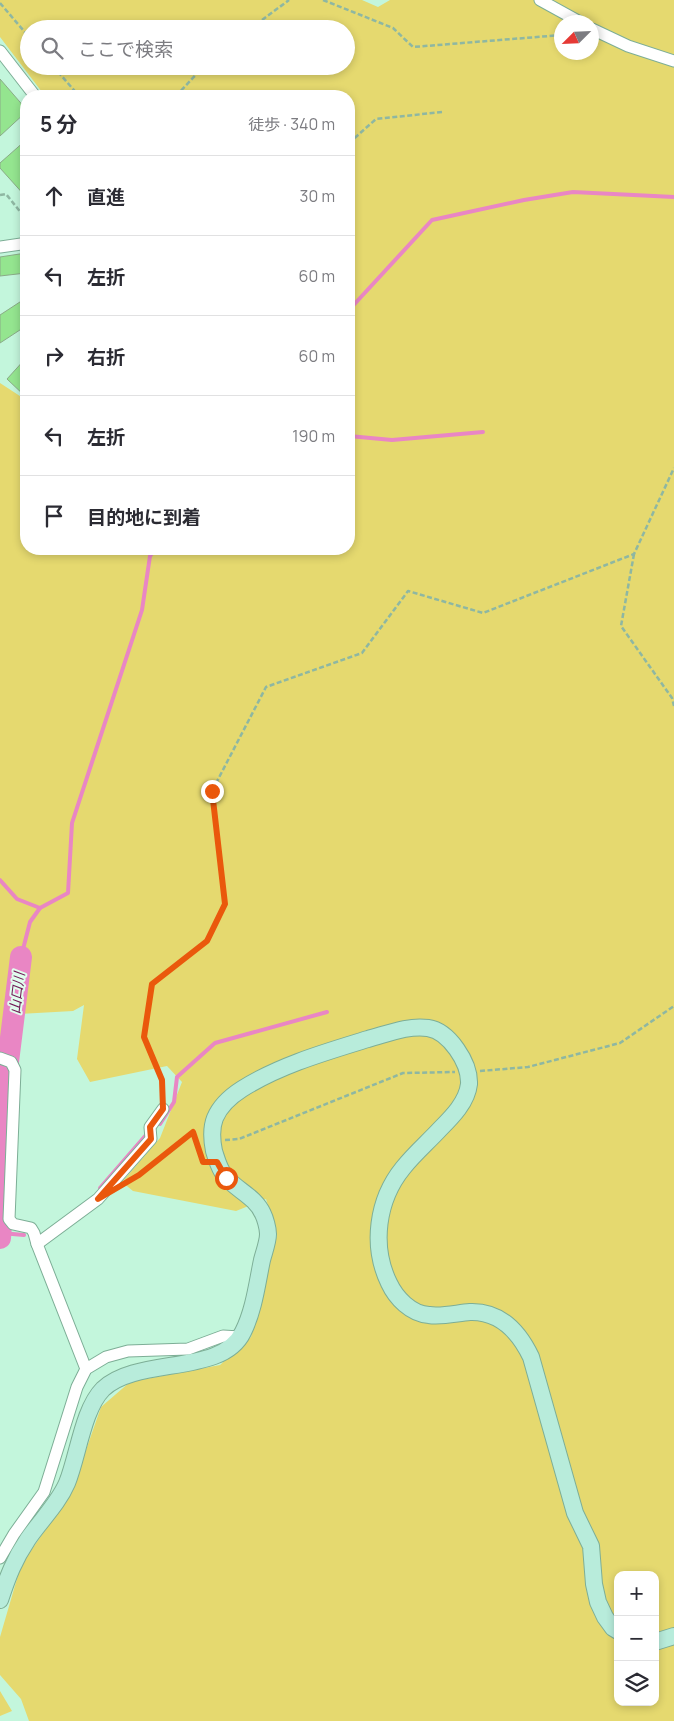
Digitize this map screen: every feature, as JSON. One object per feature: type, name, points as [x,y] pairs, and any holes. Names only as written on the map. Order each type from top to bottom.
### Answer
[{"type":"street","points":[[540,0],[567,15]]},
{"type":"street","points":[[599,32],[628,46],[674,61]]},
{"type":"street","points":[[0,51],[30,90]]},
{"type":"street","points":[[0,247],[20,244]]},
{"type":"street","points":[[0,1600],[14,1561],[67,1484],[92,1405],[102,1391],[117,1378],[136,1372],[210,1358],[228,1349],[240,1338],[248,1320],[268,1234],[264,1215],[253,1199],[226,1178],[217,1162],[212,1140],[214,1120],[224,1104],[242,1089],[276,1071],[332,1050],[403,1029],[427,1028],[438,1032],[451,1042],[461,1056],[467,1072],[469,1086],[464,1100],[452,1118],[401,1170],[386,1196],[378,1236],[382,1266],[389,1284],[399,1300],[416,1312],[429,1315],[475,1312],[488,1314],[500,1318],[524,1342],[531,1357],[575,1513],[591,1546],[594,1584],[598,1602],[604,1617],[614,1629]]},
{"type":"street","points":[[6,1060],[16,1070],[9,1219],[13,1224],[31,1228],[34,1233],[86,1369]]},
{"type":"street","points":[[37,1244],[98,1199],[151,1139],[150,1127],[163,1109]]},
{"type":"street","points":[[0,1558],[14,1534],[44,1492],[77,1387],[86,1369],[106,1357],[128,1351],[188,1349],[223,1336],[240,1338]]},
{"type":"street","points":[[659,1641],[674,1636]]},
{"type":"path","points":[[262,20],[289,0]]},
{"type":"path","points":[[323,0],[393,28],[413,48],[554,36]]},
{"type":"path","points":[[0,3],[20,26]]},
{"type":"path","points":[[61,75],[74,90]]},
{"type":"path","points":[[182,90],[196,75]]},
{"type":"path","points":[[355,138],[376,119],[442,112]]},
{"type":"path","points":[[0,195],[6,194],[20,212]]},
{"type":"path","points":[[674,468],[634,554],[621,626],[672,698],[674,706]]},
{"type":"path","points":[[163,1109],[162,1080],[144,1037],[152,984],[207,941],[225,904],[212,791],[266,688],[362,653],[408,591],[483,613],[634,554]]},
{"type":"path","points":[[212,1140],[239,1139],[403,1073],[467,1072],[528,1067],[620,1043],[674,1006]]},
{"type":"path","points":[[131,1180],[193,1132],[200,1154]]},
{"type":"shaded area","points":[[0,0],[362,0],[378,7],[390,0],[674,0],[674,1721],[29,1721],[21,1699],[0,1675],[0,1637],[21,1565],[71,1493],[101,1407],[130,1382],[220,1365],[251,1337],[277,1235],[266,1199],[236,1211],[133,1191],[122,1182],[160,1138],[182,1082],[167,1066],[90,1082],[77,1059],[84,1005],[73,1011],[19,1014],[17,1054],[0,1049],[0,383],[20,396],[20,555],[355,555],[355,90],[40,90],[29,75],[355,75],[355,20],[20,20],[20,63],[0,37]]},
{"type":"shaded area","points":[[0,1691],[12,1711],[0,1716]]},
{"type":"building","points":[[0,79],[20,102],[20,118],[0,136]]},
{"type":"building","points":[[20,145],[20,190],[0,168],[0,163]]},
{"type":"building","points":[[20,254],[20,274],[0,276],[0,257]]},
{"type":"building","points":[[20,302],[20,330],[0,343],[0,315]]},
{"type":"building","points":[[20,365],[20,391],[7,379]]},
{"type":"waterway","points":[[355,303],[432,220],[524,200],[573,192],[674,197]]},
{"type":"waterway","points":[[355,437],[392,440],[483,432]]},
{"type":"waterway","points":[[21,957],[30,922],[40,908],[68,893],[72,823],[142,610],[151,555]]},
{"type":"waterway","points":[[0,880],[17,899],[40,908]]},
{"type":"waterway","name":"山口川","points":[[0,1238],[6,1078],[21,957]]},
{"type":"waterway","points":[[160,1124],[174,1102],[177,1077],[215,1043],[327,1012]]},
{"type":"waterway","points":[[100,1188],[146,1135]]},
{"type":"waterway","points":[[1,1233],[24,1235]]},
{"type":"route","points":[[212,791],[225,904],[207,941],[152,984],[144,1037],[162,1080],[163,1109],[150,1127],[151,1139],[98,1199],[139,1175],[193,1132],[203,1162],[217,1162],[226,1178]]}]
